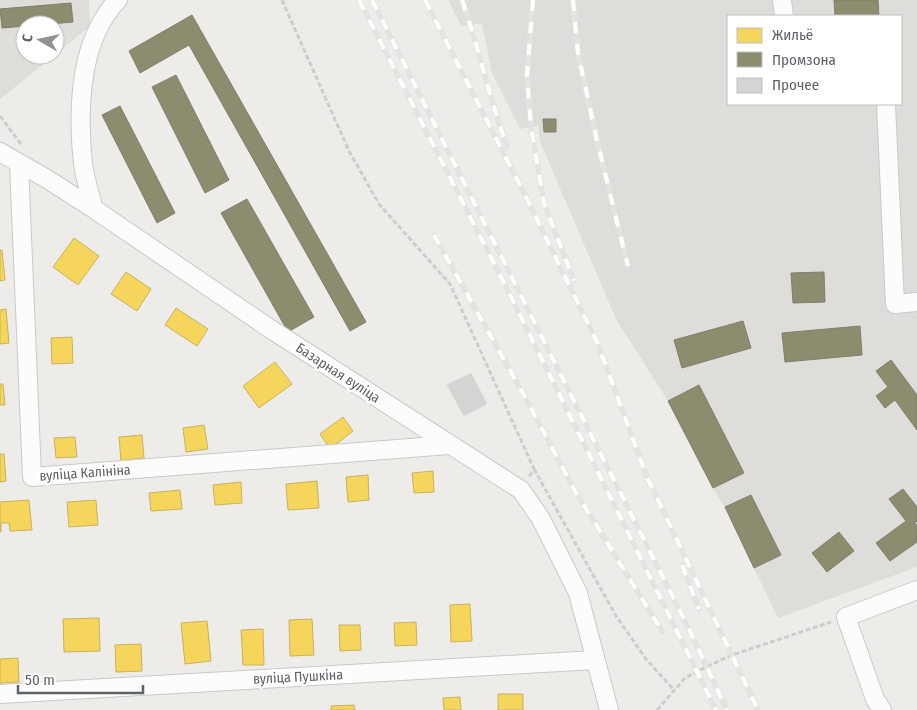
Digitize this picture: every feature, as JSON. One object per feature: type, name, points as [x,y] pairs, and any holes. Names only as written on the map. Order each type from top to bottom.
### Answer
[{"type":"street","points":[[94,209],[83,165],[81,114],[86,58],[99,26],[118,0]]},
{"type":"street","points":[[782,0],[784,15]]},
{"type":"street","points":[[886,105],[895,304],[917,302]]},
{"type":"street","name":"Базарная вуліца","points":[[0,152],[94,209],[272,330],[521,490],[541,519],[578,592],[608,710]]},
{"type":"street","name":"вуліца Калініна","points":[[19,164],[32,477],[449,445]]},
{"type":"street","points":[[882,710],[876,700],[846,617],[917,590]]},
{"type":"street","name":"вуліца Пушкіна","points":[[0,694],[595,660]]},
{"type":"path","points":[[282,0],[349,151],[379,204],[450,284],[534,469],[616,616],[646,659],[674,690]]},
{"type":"path","points":[[521,490],[534,469]]},
{"type":"path","points":[[657,710],[685,678],[732,655],[846,617]]},
{"type":"shaded area","points":[[0,0],[89,0],[90,26],[65,47],[65,15],[15,15],[15,65],[42,65],[0,99]]},
{"type":"shaded area","points":[[448,0],[917,0],[917,567],[778,618],[725,508],[668,401],[616,319],[540,142],[538,126],[520,129],[492,73],[482,23],[461,26]]},
{"type":"building: Жильё","points":[[74,238],[99,256],[78,285],[53,267]]},
{"type":"building: Жильё","points":[[0,250],[2,250],[5,280],[0,281]]},
{"type":"building: Жильё","points":[[126,272],[151,289],[137,311],[111,294]]},
{"type":"building: Жильё","points":[[176,308],[208,329],[197,346],[165,325]]},
{"type":"building: Жильё","points":[[6,309],[9,343],[0,344],[0,310]]},
{"type":"building: Жильё","points":[[72,337],[73,363],[52,364],[51,338]]},
{"type":"building: Жильё","points":[[275,362],[292,384],[259,408],[243,386]]},
{"type":"building: Жильё","points":[[0,384],[3,384],[5,405],[0,405]]},
{"type":"building: Жильё","points":[[343,417],[353,431],[330,449],[320,434]]},
{"type":"building: Жильё","points":[[204,425],[208,449],[186,452],[183,428]]},
{"type":"building: Жильё","points":[[142,435],[144,458],[121,461],[119,437]]},
{"type":"building: Жильё","points":[[75,437],[77,457],[56,458],[54,438]]},
{"type":"building: Жильё","points":[[0,454],[4,454],[6,481],[0,482]]},
{"type":"building: Жильё","points":[[433,471],[434,492],[414,493],[412,473]]},
{"type":"building: Жильё","points":[[368,475],[369,500],[348,502],[346,477]]},
{"type":"building: Жильё","points":[[317,481],[319,508],[288,510],[286,484]]},
{"type":"building: Жильё","points":[[241,482],[242,503],[215,505],[213,485]]},
{"type":"building: Жильё","points":[[180,490],[182,509],[151,511],[149,493]]},
{"type":"building: Жильё","points":[[29,500],[32,530],[10,531],[9,523],[1,523],[0,532],[0,502]]},
{"type":"building: Жильё","points":[[96,500],[98,525],[69,527],[67,502]]},
{"type":"building: Жильё","points":[[470,604],[472,641],[451,642],[450,605]]},
{"type":"building: Жильё","points":[[99,618],[100,651],[64,652],[63,619]]},
{"type":"building: Жильё","points":[[312,619],[314,655],[290,656],[289,620]]},
{"type":"building: Жильё","points":[[207,621],[211,661],[185,664],[181,623]]},
{"type":"building: Жильё","points":[[416,622],[417,645],[395,646],[394,623]]},
{"type":"building: Жильё","points":[[339,625],[360,625],[361,650],[340,651]]},
{"type":"building: Жильё","points":[[263,629],[264,665],[243,665],[241,630]]},
{"type":"building: Жильё","points":[[141,644],[142,671],[116,672],[115,645]]},
{"type":"building: Жильё","points":[[18,658],[19,682],[0,683],[0,659]]},
{"type":"building: Жильё","points":[[498,694],[523,694],[523,710],[498,710]]},
{"type":"building: Жильё","points":[[460,697],[461,710],[444,710],[443,698]]},
{"type":"building: Жильё","points":[[354,705],[355,710],[331,710],[331,706]]},
{"type":"building: Промзона","points":[[834,0],[878,0],[879,15],[835,15]]},
{"type":"building: Промзона","points":[[71,3],[73,22],[65,23],[65,15],[15,15],[15,27],[2,28],[0,9]]},
{"type":"building: Промзона","points":[[192,15],[366,322],[350,331],[189,45],[140,73],[129,51]]},
{"type":"building: Промзона","points":[[176,75],[229,180],[205,193],[152,87]]},
{"type":"building: Промзона","points":[[120,106],[175,213],[157,223],[102,115]]},
{"type":"building: Промзона","points":[[543,119],[556,119],[556,132],[544,132]]},
{"type":"building: Промзона","points":[[247,199],[314,317],[288,332],[221,213]]},
{"type":"building: Промзона","points":[[824,272],[825,302],[793,303],[791,273]]},
{"type":"building: Промзона","points":[[743,321],[751,348],[682,368],[674,340]]},
{"type":"building: Промзона","points":[[860,326],[862,355],[785,362],[782,333]]},
{"type":"building: Промзона","points":[[891,360],[917,395],[917,430],[895,400],[885,408],[876,396],[888,387],[876,371]]},
{"type":"building: Промзона","points":[[699,385],[744,473],[713,488],[668,401]]},
{"type":"building: Промзона","points":[[903,489],[917,507],[917,521],[915,523],[917,526],[917,542],[890,561],[876,543],[906,521],[889,499]]},
{"type":"building: Промзона","points":[[751,495],[781,555],[754,568],[725,507]]},
{"type":"building: Промзона","points":[[839,532],[854,551],[827,572],[812,553]]},
{"type":"building: Прочее","points":[[471,373],[487,404],[464,416],[447,385]]},
{"type":"railway","points":[[359,0],[501,277],[716,710]]},
{"type":"railway","points":[[372,0],[689,629],[727,710]]},
{"type":"railway","points":[[425,0],[524,193],[597,342],[647,477],[758,710]]},
{"type":"railway","points":[[462,0],[507,146]]},
{"type":"railway","points":[[533,0],[527,75],[531,127],[544,203],[574,281]]},
{"type":"railway","points":[[573,0],[578,53],[597,141],[628,266]]},
{"type":"railway","points":[[434,235],[575,491],[662,631]]},
{"type":"railway","points":[[682,565],[699,609]]}]
